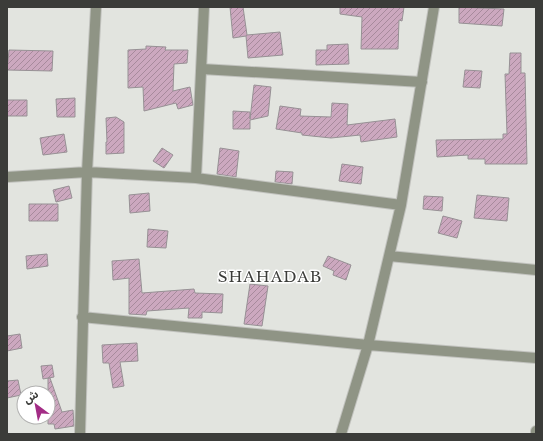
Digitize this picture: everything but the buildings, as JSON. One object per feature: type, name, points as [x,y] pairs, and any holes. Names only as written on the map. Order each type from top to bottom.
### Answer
[{"type":"street","points":[[80,434],[87,172],[96,7]]},
{"type":"street","points":[[196,178],[204,7]]},
{"type":"street","points":[[341,434],[368,345],[389,256],[400,204],[434,7]]},
{"type":"street","points":[[202,69],[422,82]]},
{"type":"street","points":[[7,177],[87,172],[196,178],[400,204]]},
{"type":"street","points":[[389,256],[536,270]]},
{"type":"street","points":[[82,317],[368,345],[536,358]]},
{"type":"district","name":"SHAHADAB","points":[[270,276]]}]
